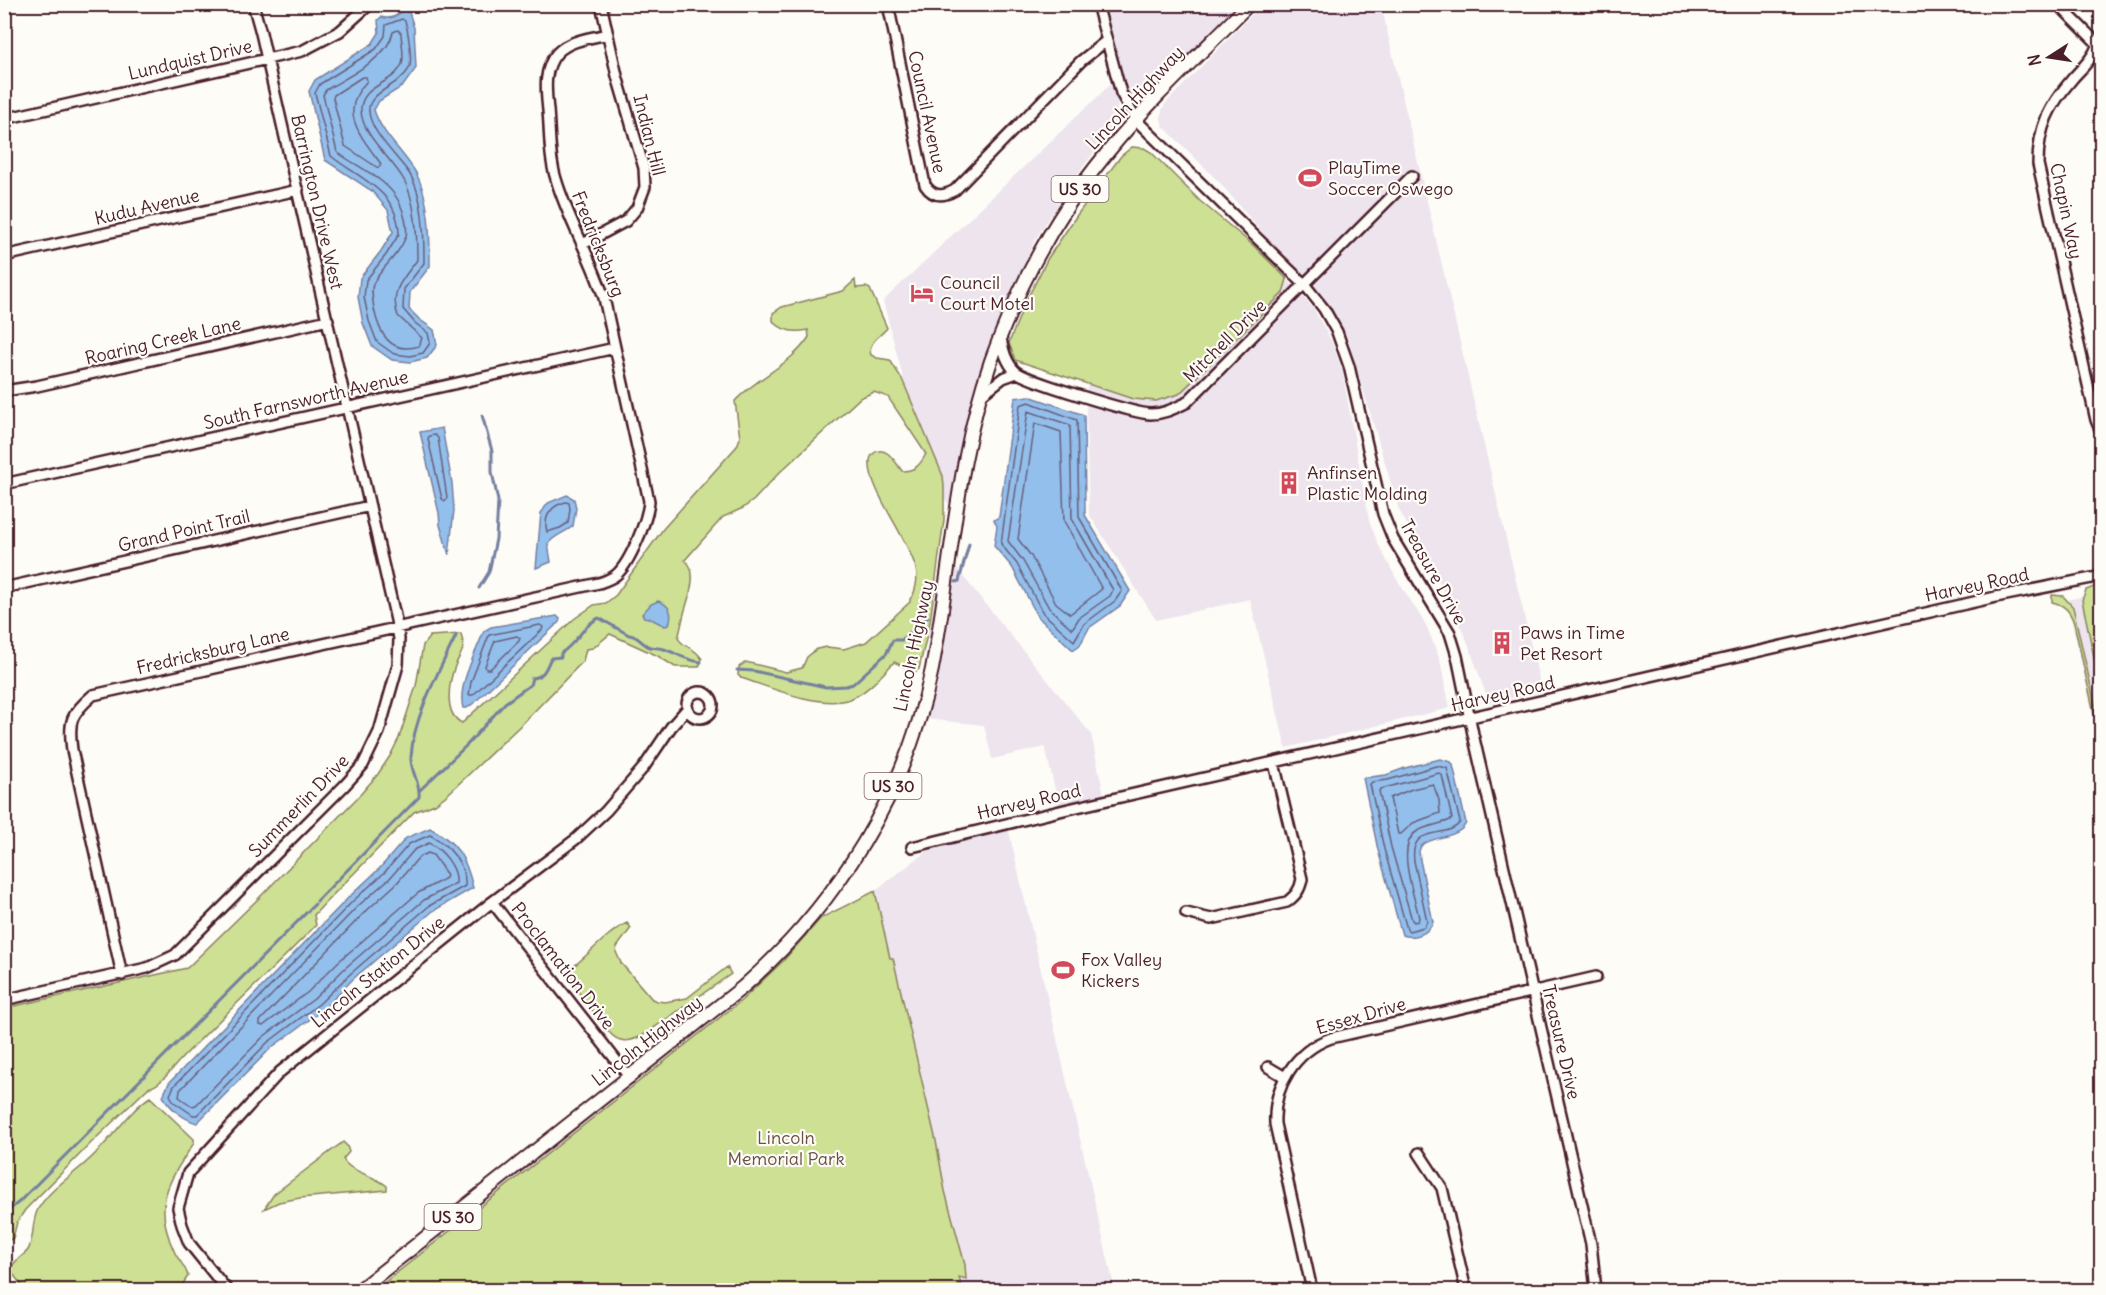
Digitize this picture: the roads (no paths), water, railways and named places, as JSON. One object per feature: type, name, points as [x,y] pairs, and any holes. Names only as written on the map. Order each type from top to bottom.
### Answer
[{"type":"main road","name":"Lincoln Highway","points":[[359,1290],[743,987],[777,956],[806,924],[843,876],[881,812],[909,747],[931,672],[962,472],[980,396],[1001,336],[1027,277],[1052,231],[1090,174],[1136,120],[1249,4]]},
{"type":"street","name":"Barrington Drive West","points":[[253,4],[348,408]]},
{"type":"street","name":"Lundquist Drive","points":[[4,119],[302,51],[330,38],[353,21],[370,4]]},
{"type":"street","name":"Indian Hill","points":[[583,243],[626,221],[638,208],[645,187],[644,168],[617,76],[601,4]]},
{"type":"street","name":"Treasure Drive","points":[[1097,4],[1120,93],[1136,120],[1305,285],[1324,309],[1337,332],[1349,366],[1383,514],[1393,539],[1450,633],[1457,656],[1592,1252],[1596,1290]]},
{"type":"street","points":[[2058,4],[2100,46]]},
{"type":"street","name":"Council Avenue","points":[[889,9],[925,184],[933,194],[940,196],[955,190],[1092,50],[1106,41]]},
{"type":"street","name":"Fredricksburg","points":[[608,34],[576,42],[560,50],[551,61],[547,74],[549,123],[555,177],[604,298],[649,501],[646,516],[623,567]]},
{"type":"street","name":"Chapin Way","points":[[2100,46],[2049,111],[2041,133],[2038,164],[2096,420],[2102,434]]},
{"type":"street","name":"Mitchell Drive","points":[[1017,373],[1104,404],[1140,413],[1170,411],[1186,403],[1412,176]]},
{"type":"street","name":"Kudu Avenue","points":[[4,256],[298,190]]},
{"type":"street","name":"Roaring Creek Lane","points":[[4,391],[37,386],[328,320]]},
{"type":"street","points":[[980,396],[997,382],[1017,373],[1007,360],[1001,336]]},
{"type":"street","name":"South Farnsworth Avenue","points":[[4,484],[615,348]]},
{"type":"street","name":"Summerlin Drive","points":[[4,1000],[122,975],[147,968],[175,954],[363,765],[379,732],[397,671],[399,650],[397,628],[348,408]]},
{"type":"street","name":"Grand Point Trail","points":[[4,588],[370,506]]},
{"type":"street","name":"Fredricksburg Lane","points":[[122,975],[69,731],[76,710],[93,695],[599,583],[608,580],[623,567]]},
{"type":"street","name":"Harvey Road","points":[[912,847],[1996,597],[2102,576]]},
{"type":"street","name":"Lincoln Station Drive","points":[[227,1290],[189,1242],[182,1225],[178,1208],[188,1173],[280,1072],[492,902],[576,839],[606,811],[644,767],[671,727],[687,709]]},
{"type":"street","points":[[1186,913],[1211,919],[1287,902],[1300,888],[1302,879],[1274,763]]},
{"type":"street","name":"Proclamation Drive","points":[[492,902],[630,1078]]},
{"type":"street","name":"Essex Drive","points":[[1312,1290],[1275,1124],[1276,1101],[1285,1077],[1306,1051],[1325,1040],[1596,978]]},
{"type":"street","points":[[1268,1066],[1285,1077]]},
{"type":"street","points":[[1419,1153],[1442,1188],[1466,1290]]},
{"type":"water","points":[[403,11],[409,12],[414,28],[416,68],[403,86],[379,101],[374,110],[387,135],[416,173],[427,206],[430,266],[410,292],[409,309],[434,330],[437,345],[427,358],[410,362],[392,360],[372,346],[363,323],[358,297],[360,278],[393,232],[388,210],[372,191],[325,160],[309,91],[315,80],[372,44],[379,33],[378,20],[381,17],[390,18]]},
{"type":"water","points":[[1029,396],[1084,415],[1085,515],[1130,591],[1120,606],[1089,628],[1080,645],[1073,650],[1038,617],[1012,567],[994,546],[997,526],[994,520],[999,517],[1015,398]]},
{"type":"water","points":[[442,428],[452,483],[454,510],[449,555],[440,525],[420,432]]},
{"type":"water","points":[[567,495],[574,499],[576,508],[573,526],[553,538],[548,544],[551,562],[536,568],[541,513],[548,503]]},
{"type":"water","points":[[658,601],[670,610],[669,625],[665,626],[642,614],[651,604]]},
{"type":"water","points":[[557,616],[560,619],[559,622],[475,702],[463,708],[465,680],[484,631],[491,627]]},
{"type":"water","points":[[1440,759],[1451,762],[1453,765],[1466,823],[1458,832],[1421,846],[1420,860],[1433,922],[1428,930],[1416,936],[1402,935],[1378,850],[1363,778],[1386,775]]},
{"type":"water","points":[[430,828],[448,839],[459,852],[473,888],[433,911],[353,979],[324,1009],[271,1048],[197,1123],[173,1109],[163,1096],[169,1083],[349,897],[380,868],[406,838]]},
{"type":"waterway","points":[[479,588],[489,572],[496,539],[498,501],[492,472],[492,451],[482,415]]},
{"type":"waterway","points":[[956,582],[959,581],[969,544]]},
{"type":"waterway","points":[[737,670],[754,671],[826,687],[846,686],[853,684],[886,654],[893,640],[902,640],[908,633],[913,633],[913,626],[928,617]]},
{"type":"waterway","points":[[420,790],[467,745],[505,703],[530,685],[532,678],[542,674],[551,658],[561,657],[561,653],[599,618],[648,646],[701,662]]},
{"type":"waterway","points":[[317,901],[419,797],[411,762],[416,727],[435,679],[456,636]]},
{"type":"waterway","points":[[4,1214],[19,1202],[315,904]]},
{"type":"place","name":"PlayTime Soccer Oswego","points":[[1310,178]]},
{"type":"place","name":"Council Court Motel","points":[[922,293]]},
{"type":"place","name":"Anfinsen Plastic Molding","points":[[1289,483]]},
{"type":"place","name":"Paws in Time Pet Resort","points":[[1502,643]]},
{"type":"place","name":"Fox Valley Kickers","points":[[1063,970]]},
{"type":"park label","name":"Lincoln Memorial Park","points":[[786,1148]]}]
